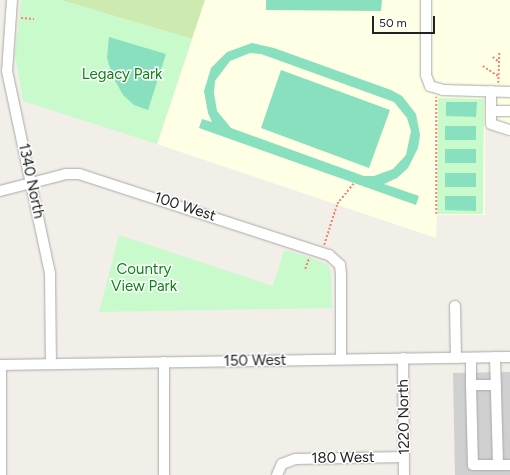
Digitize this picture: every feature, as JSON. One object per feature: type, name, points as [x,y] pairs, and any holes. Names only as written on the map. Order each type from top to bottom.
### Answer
[{"type":"street","name":"1340 North","points":[[12,0],[4,71],[31,183],[52,289],[51,363]]},
{"type":"street","points":[[426,0],[426,75],[430,86],[443,90],[495,88],[510,92]]},
{"type":"street","points":[[495,88],[491,111],[491,124],[510,130]]},
{"type":"street","points":[[491,111],[510,111]]},
{"type":"street","name":"100 West","points":[[0,191],[66,174],[87,176],[336,259],[341,275],[341,359]]},
{"type":"street","points":[[455,306],[456,358]]},
{"type":"street","points":[[495,357],[498,465]]},
{"type":"street","name":"150 West","points":[[0,365],[510,357]]},
{"type":"street","name":"1220 North","points":[[403,358],[404,475]]},
{"type":"street","points":[[471,358],[474,465],[510,465]]},
{"type":"street","points":[[164,362],[164,475]]},
{"type":"street","points":[[0,365],[1,475]]},
{"type":"street","points":[[471,385],[496,385]]},
{"type":"street","name":"180 West","points":[[277,475],[282,464],[295,459],[404,457]]},
{"type":"path","points":[[21,18],[34,19]]},
{"type":"path","points":[[495,88],[498,76],[499,53]]},
{"type":"path","points":[[492,57],[499,62]]},
{"type":"path","points":[[483,66],[498,76]]},
{"type":"path","points":[[436,97],[436,214]]},
{"type":"path","points":[[324,245],[338,204],[354,183]]},
{"type":"path","points":[[305,269],[309,257]]},
{"type":"shaded area","points":[[60,0],[510,0],[510,138],[485,128],[485,215],[437,215],[436,238],[157,144],[192,39]]},
{"type":"shaded area","points":[[510,372],[510,475],[455,475],[453,373]]},
{"type":"green space","name":"Legacy Park","points":[[21,0],[60,0],[192,39],[157,144],[23,101],[15,55]]},
{"type":"green space","points":[[60,0],[205,0],[192,39]]},
{"type":"green space","points":[[266,0],[382,0],[381,11],[266,10]]},
{"type":"green space","points":[[109,37],[166,54],[148,110],[134,105],[123,95],[113,77],[107,58]]},
{"type":"green space","points":[[252,43],[274,48],[391,90],[402,96],[416,114],[420,135],[418,148],[408,168],[397,178],[384,184],[419,196],[416,205],[199,128],[202,119],[212,122],[208,113],[204,91],[211,68],[227,52]],"holes":[[[250,53],[261,54],[394,102],[407,118],[411,131],[406,155],[393,169],[374,176],[364,176],[231,128],[217,111],[214,93],[215,81],[230,61]]]},
{"type":"green space","points":[[281,70],[390,110],[369,168],[261,128]]},
{"type":"green space","points":[[438,98],[484,99],[483,214],[437,214]]},
{"type":"green space","points":[[446,102],[477,102],[476,117],[446,116]]},
{"type":"green space","points":[[445,126],[476,126],[476,140],[445,140]]},
{"type":"green space","points":[[445,149],[476,149],[476,163],[445,163]]},
{"type":"green space","points":[[445,173],[476,173],[476,187],[445,187]]},
{"type":"green space","points":[[445,196],[476,196],[476,211],[445,210]]},
{"type":"green space","name":"Country View Park","points":[[119,235],[273,286],[284,250],[309,257],[328,265],[331,273],[332,308],[99,312]]}]
